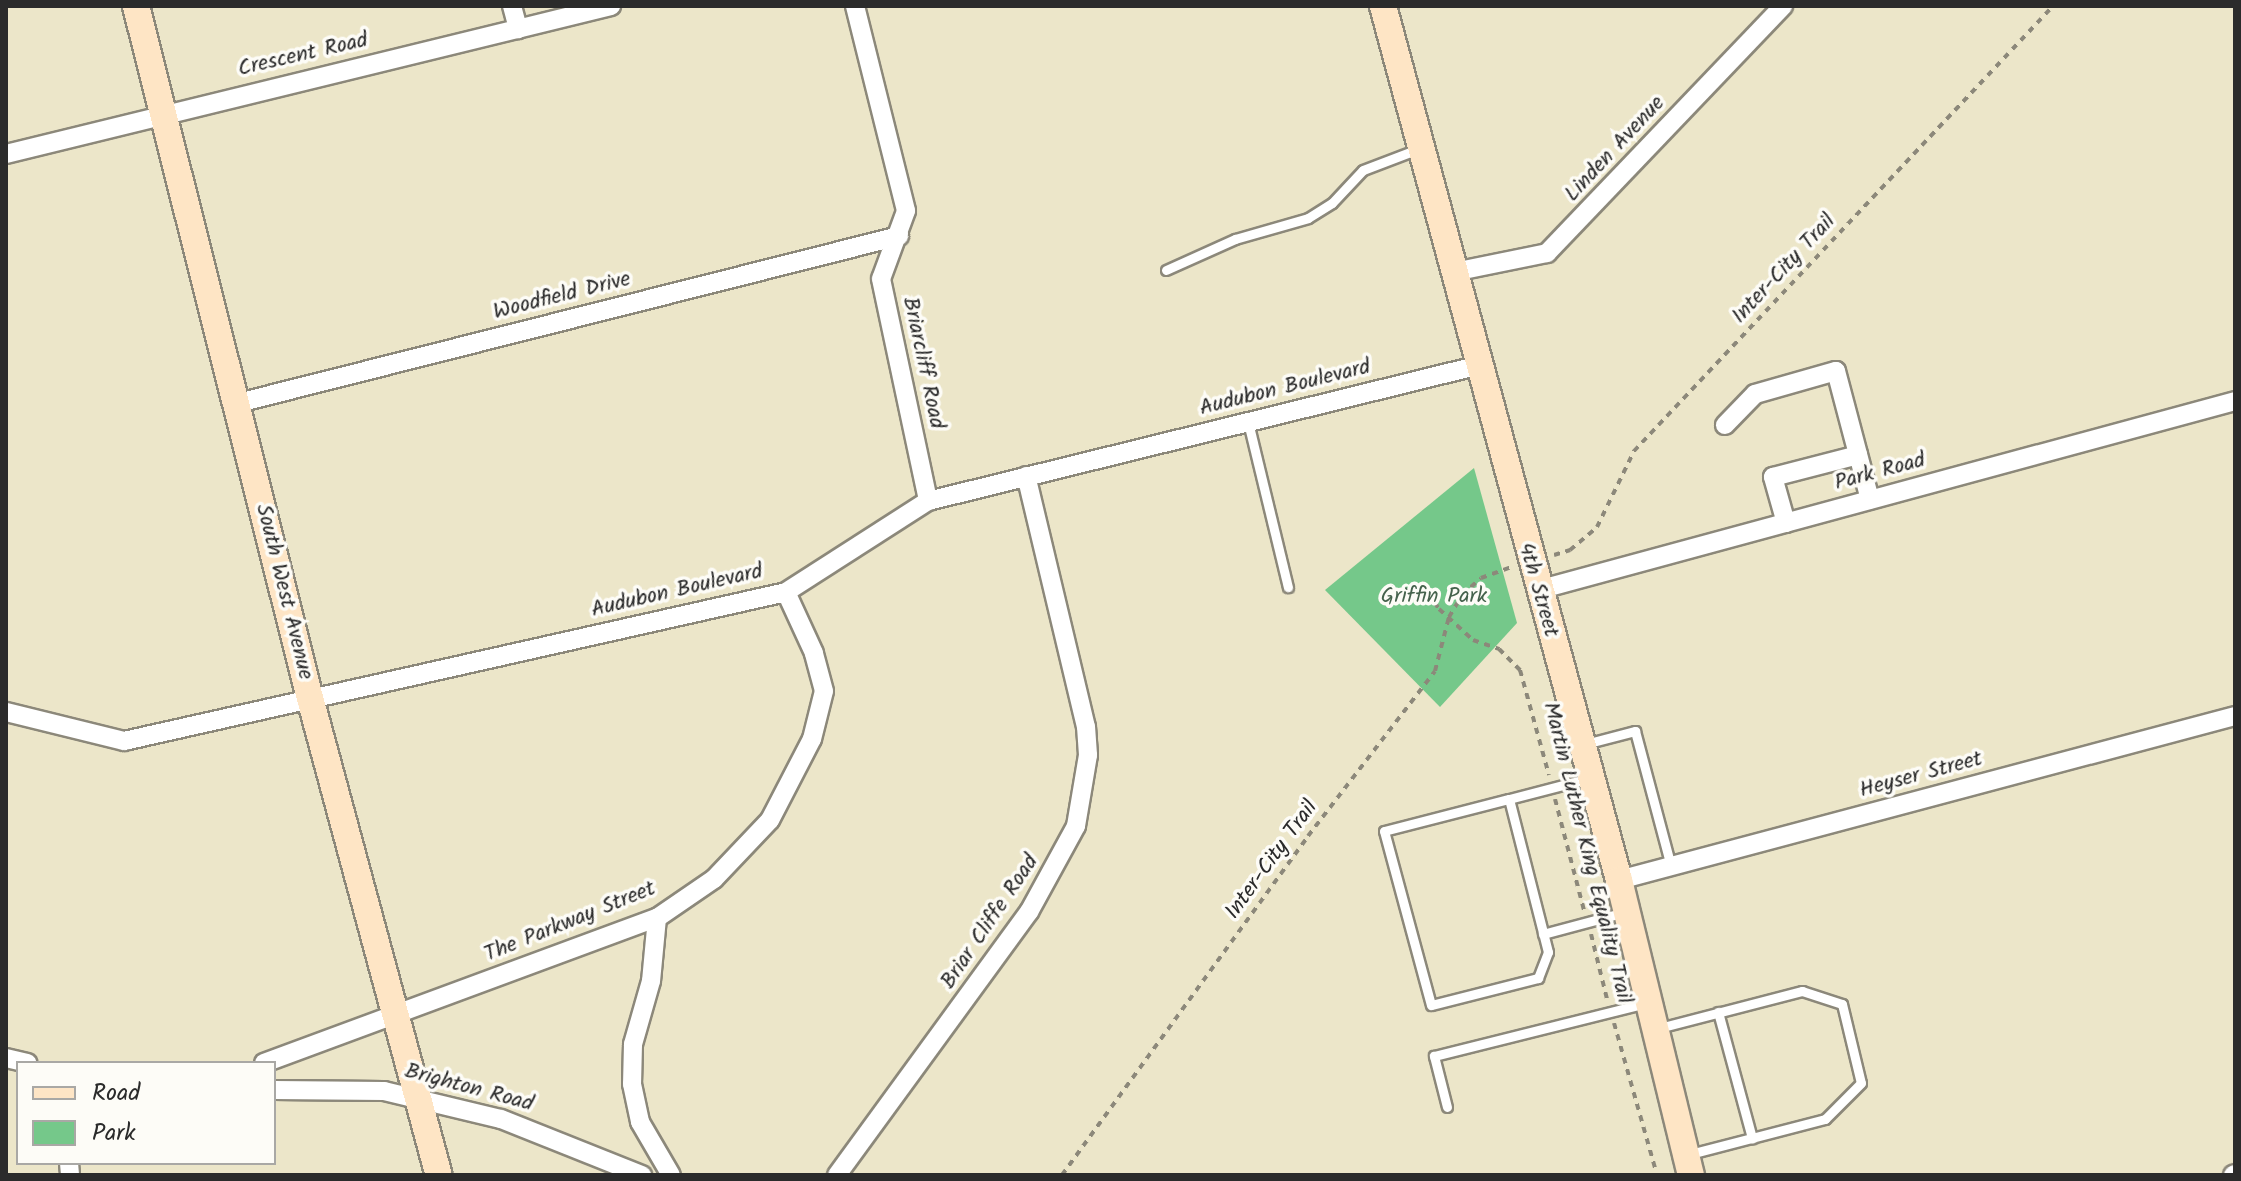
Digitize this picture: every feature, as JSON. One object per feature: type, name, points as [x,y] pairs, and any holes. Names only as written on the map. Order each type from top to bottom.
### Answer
[{"type":"street","name":"South West Avenue","points":[[136,6],[310,698],[439,1175]]},
{"type":"street","points":[[512,6],[518,29]]},
{"type":"street","name":"Crescent Road","points":[[6,154],[611,6]]},
{"type":"street","name":"Briarcliff Road","points":[[855,6],[906,211],[881,279],[928,501]]},
{"type":"street","name":"4th Street","points":[[1383,6],[1476,366],[1619,880],[1689,1165]]},
{"type":"street","name":"Linden Avenue","points":[[1454,272],[1547,253],[1783,6]]},
{"type":"street","name":"Woodfield Drive","points":[[238,403],[899,236]]},
{"type":"street","name":"Audubon Boulevard","points":[[6,712],[124,741],[786,592],[928,501],[1476,366]]},
{"type":"street","points":[[1725,425],[1755,394],[1836,371],[1870,500]]},
{"type":"street","name":"Park Road","points":[[1538,590],[2235,401]]},
{"type":"street","points":[[1786,523],[1773,477],[1858,455]]},
{"type":"street","name":"Briar Cliffe Road","points":[[837,1175],[1029,912],[1076,826],[1088,755],[1086,727],[1026,476]]},
{"type":"street","name":"The Parkway Street","points":[[269,1061],[657,918],[714,879],[770,820],[812,739],[824,691],[814,653],[786,592]]},
{"type":"street","name":"Heyser Street","points":[[1619,880],[2235,716]]},
{"type":"street","points":[[657,918],[651,981],[633,1044],[632,1084],[640,1122],[671,1175]]},
{"type":"street","name":"Brighton Road","points":[[276,1090],[384,1091],[420,1099],[501,1119],[642,1175]]},
{"type":"lane","points":[[1166,270],[1235,239],[1308,218],[1332,203],[1363,170],[1421,148]]},
{"type":"lane","points":[[1248,422],[1288,587]]},
{"type":"lane","points":[[1581,745],[1635,731],[1671,866]]},
{"type":"lane","points":[[1509,799],[1548,952],[1538,978],[1431,1005],[1384,831],[1590,778]]},
{"type":"lane","points":[[1543,934],[1627,912]]},
{"type":"lane","points":[[1655,1029],[1802,991],[1842,1004],[1861,1083],[1825,1119],[1752,1138],[1689,1165]]},
{"type":"lane","points":[[1447,1107],[1434,1056],[1649,1002]]},
{"type":"lane","points":[[1718,1012],[1752,1138]]},
{"type":"path","name":"Inter-City Trail","points":[[1551,556],[1570,550],[1591,533],[1619,490],[1634,451],[2053,6]]},
{"type":"path","name":"Inter-City Trail","points":[[1062,1175],[1435,671],[1449,617],[1472,586],[1501,569]]},
{"type":"path","name":"Martin Luther King Equality Trail","points":[[1422,582],[1449,617],[1473,640],[1499,649],[1520,670],[1657,1175]]},
{"type":"green space","name":"Griffin Park","points":[[1474,468],[1517,623],[1440,707],[1325,590]]}]
